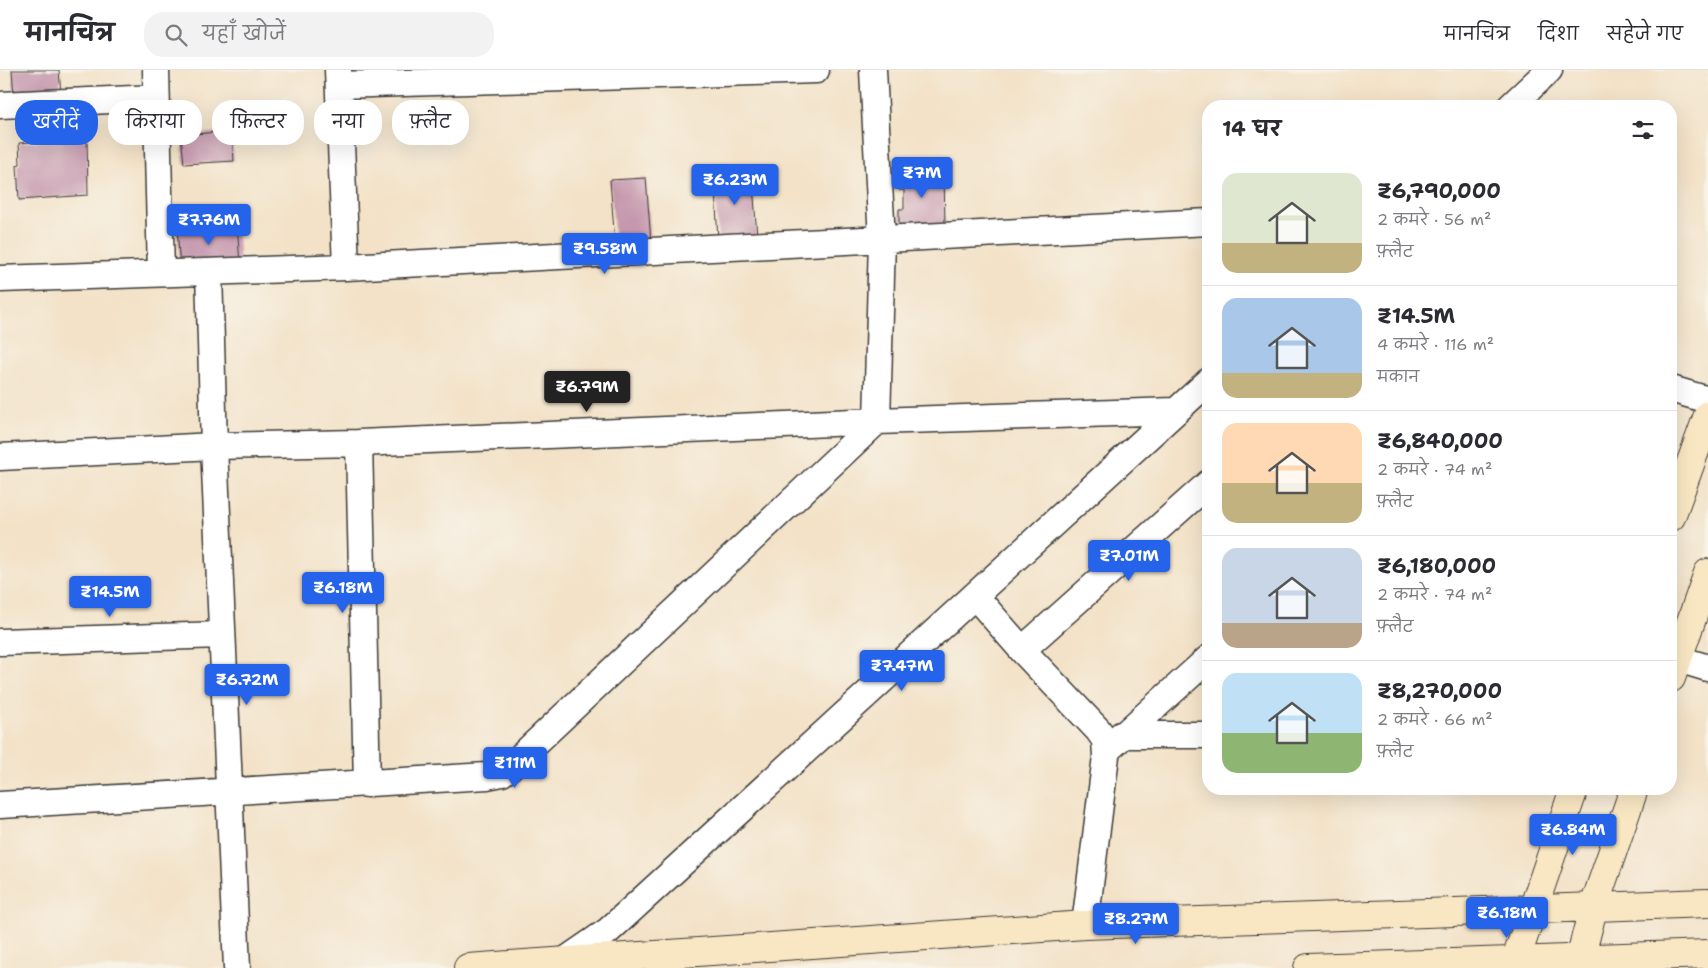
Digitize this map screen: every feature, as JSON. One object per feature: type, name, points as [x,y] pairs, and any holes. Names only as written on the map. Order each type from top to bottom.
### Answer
[{"type":"main road","points":[[1677,500],[1708,415]]},
{"type":"main road","points":[[1677,660],[1708,573]]},
{"type":"main road","points":[[1516,960],[1531,908],[1572,795]]},
{"type":"main road","points":[[1580,959],[1593,909],[1632,795]]},
{"type":"main road","points":[[468,968],[560,965],[1086,925],[1343,918],[1531,908],[1593,909],[1708,904]]},
{"type":"main road","points":[[1308,968],[1440,965],[1516,960],[1708,954]]},
{"type":"street","points":[[156,70],[161,273]]},
{"type":"street","points":[[346,267],[339,77],[816,70]]},
{"type":"street","points":[[0,805],[368,784],[502,773],[877,421],[882,240],[873,70]]},
{"type":"street","points":[[1517,100],[1549,70]]},
{"type":"street","points":[[0,105],[156,98]]},
{"type":"street","points":[[0,279],[346,267],[1202,222]]},
{"type":"street","points":[[209,272],[214,446],[231,792],[237,968]]},
{"type":"street","points":[[560,965],[608,931],[976,597],[1202,387]]},
{"type":"street","points":[[1677,391],[1708,400]]},
{"type":"street","points":[[0,457],[214,446],[359,443],[877,421],[1175,411]]},
{"type":"street","points":[[359,443],[368,784]]},
{"type":"street","points":[[1022,650],[1202,489]]},
{"type":"street","points":[[976,597],[1022,650],[1098,730],[1105,740],[1114,743],[1202,736]]},
{"type":"street","points":[[0,642],[222,635]]},
{"type":"street","points":[[1086,925],[1114,743],[1202,664]]},
{"type":"street","points":[[1677,668],[1708,668]]},
{"type":"building","points":[[12,70],[59,70],[61,94],[14,97]]},
{"type":"building","points":[[202,133],[212,133],[212,145],[233,145],[234,161],[184,164],[182,145],[202,145]]},
{"type":"building","points":[[19,145],[87,145],[88,195],[19,200],[17,165],[20,164]]},
{"type":"building","points":[[944,168],[945,229],[899,230],[899,209],[904,209],[904,190],[899,190],[898,169]]},
{"type":"building","points":[[752,172],[757,236],[718,239],[714,175]]},
{"type":"building","points":[[646,178],[651,242],[615,244],[610,180]]},
{"type":"building","points":[[237,222],[240,265],[180,269],[177,227]]}]
